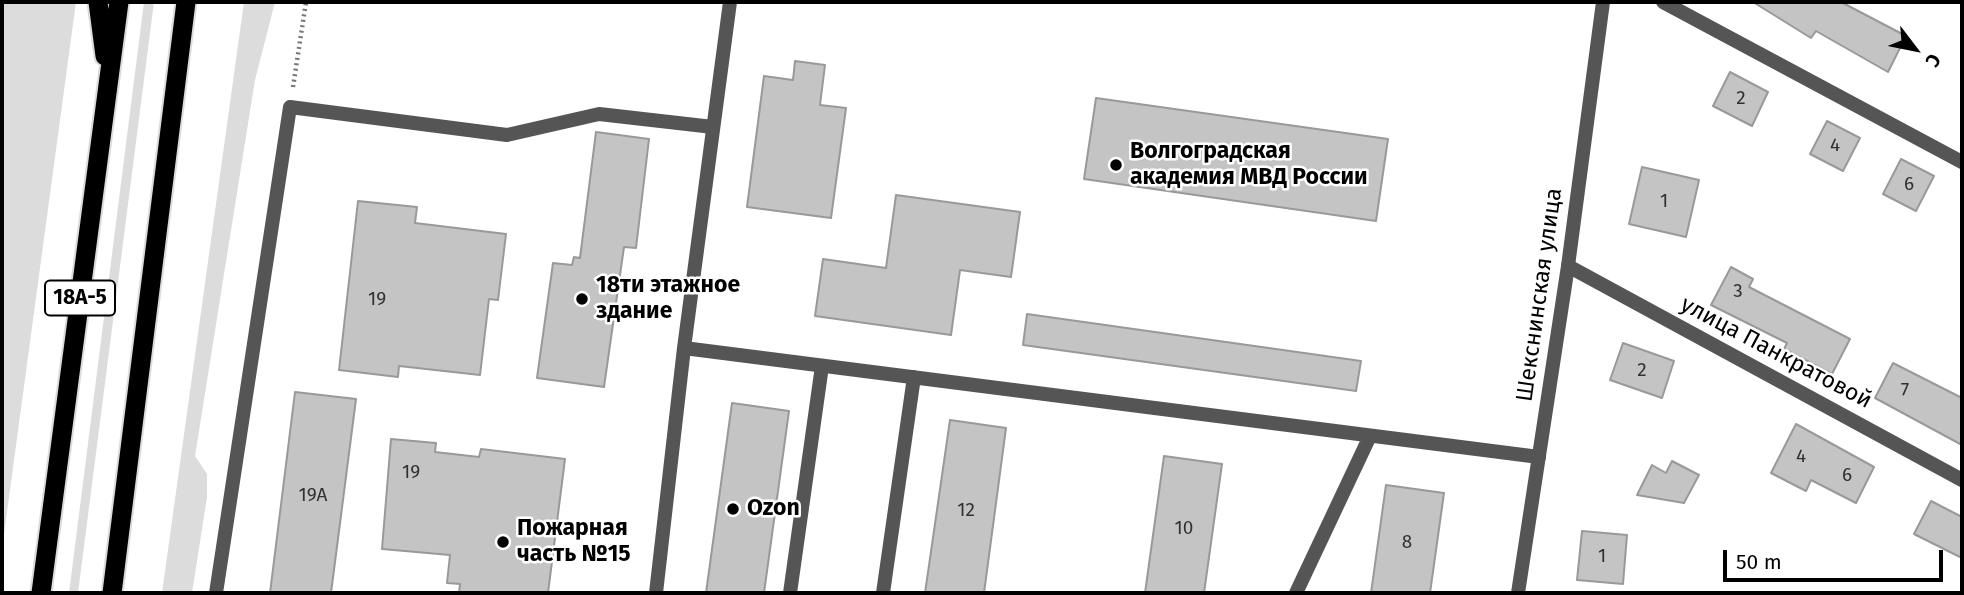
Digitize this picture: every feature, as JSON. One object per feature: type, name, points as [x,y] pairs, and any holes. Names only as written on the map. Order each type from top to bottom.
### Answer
[{"type":"highway","points":[[98,2],[108,88]]},
{"type":"highway","name":"18А-5","points":[[41,593],[119,2]]},
{"type":"highway","name":"18А-5","points":[[112,593],[186,2]]},
{"type":"street","points":[[656,593],[684,348],[730,2]]},
{"type":"street","name":"Шекснинская улица","points":[[1518,593],[1568,266],[1603,2]]},
{"type":"street","points":[[1663,2],[1962,162]]},
{"type":"street","points":[[216,593],[290,107],[507,135],[599,114],[713,127]]},
{"type":"street","name":"улица Панкратовой","points":[[1568,266],[1962,480]]},
{"type":"street","points":[[684,348],[1539,457]]},
{"type":"street","points":[[790,593],[822,366]]},
{"type":"street","points":[[883,593],[914,377]]},
{"type":"street","points":[[1296,593],[1370,436]]},
{"type":"path","points":[[290,107],[306,2]]},
{"type":"shaded area","points":[[2,2],[76,2],[2,549]]},
{"type":"shaded area","points":[[144,2],[154,2],[78,593],[69,593]]},
{"type":"shaded area","points":[[244,2],[275,2],[255,80],[195,456],[207,474],[207,497],[192,593],[162,593]]},
{"type":"building","points":[[1753,2],[1841,2],[1906,36],[1888,72],[1816,31],[1811,38]]},
{"type":"building","points":[[795,61],[825,65],[820,105],[846,108],[831,218],[747,207],[764,76],[793,80]]},
{"type":"building","points":[[1730,72],[1768,92],[1752,126],[1713,106]]},
{"type":"building","points":[[1096,98],[1388,139],[1376,221],[1084,179]]},
{"type":"building","points":[[1827,121],[1860,138],[1843,171],[1810,154]]},
{"type":"building","points":[[596,132],[649,139],[636,248],[624,247],[604,387],[537,378],[553,263],[572,265],[574,257],[580,258]]},
{"type":"building","points":[[1901,159],[1934,176],[1916,211],[1883,194]]},
{"type":"building","points":[[1642,167],[1699,180],[1686,237],[1629,224]]},
{"type":"building","points":[[896,195],[1020,212],[1011,277],[960,270],[951,335],[815,316],[823,259],[886,268]]},
{"type":"building","points":[[358,201],[417,207],[415,223],[506,234],[498,300],[489,299],[480,375],[399,366],[398,377],[339,370]]},
{"type":"building","points":[[1731,267],[1753,279],[1749,287],[1850,339],[1832,374],[1784,349],[1787,343],[1711,305]]},
{"type":"building","points":[[1027,314],[1361,361],[1356,391],[1023,345]]},
{"type":"building","points":[[1623,343],[1674,361],[1662,398],[1610,380]]},
{"type":"building","points":[[1893,363],[1962,398],[1962,445],[1875,398]]},
{"type":"building","points":[[295,392],[356,399],[331,593],[270,593]]},
{"type":"building","points":[[732,403],[789,411],[764,593],[706,593]]},
{"type":"building","points":[[950,420],[1006,428],[984,593],[925,593]]},
{"type":"building","points":[[1796,424],[1874,467],[1856,503],[1811,480],[1806,491],[1771,473]]},
{"type":"building","name":"Пожарная часть №15","points":[[391,439],[436,443],[435,452],[479,457],[481,449],[565,459],[548,593],[459,593],[460,584],[447,583],[450,555],[382,549]]},
{"type":"building","points":[[1164,456],[1222,464],[1204,593],[1145,593]]},
{"type":"building","points":[[1672,461],[1699,475],[1684,503],[1637,495],[1652,465],[1666,473]]},
{"type":"building","points":[[1386,485],[1444,493],[1430,593],[1371,593]]},
{"type":"building","points":[[1931,501],[1962,517],[1962,558],[1914,534]]},
{"type":"building","points":[[1582,531],[1627,535],[1623,584],[1577,580]]},
{"type":"place","name":"Волгоградская академия МВД России","points":[[1116,165]]},
{"type":"place","name":"18ти этажное здание","points":[[582,299]]},
{"type":"place","name":"Ozon","points":[[733,509]]},
{"type":"place","name":"Пожарная часть №15","points":[[503,542]]}]
